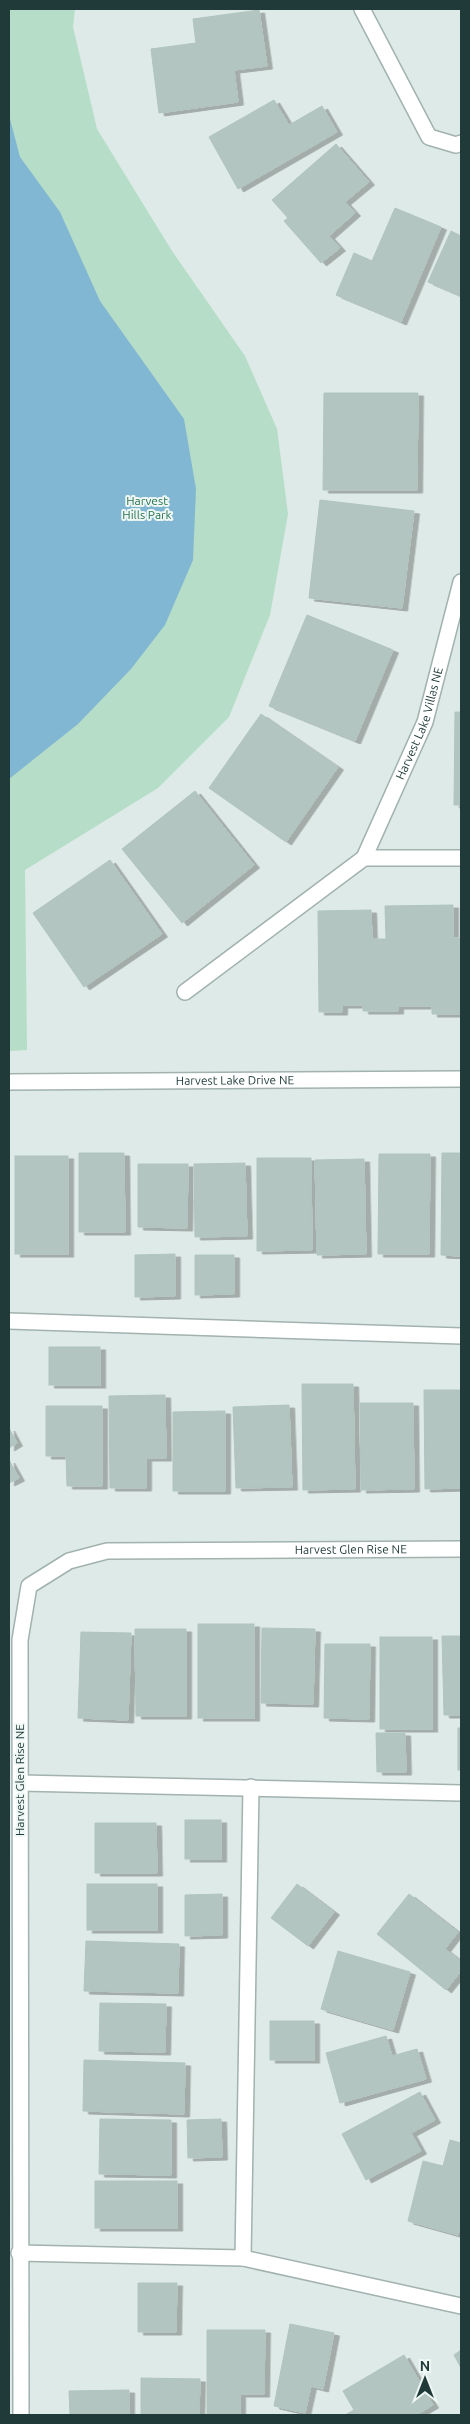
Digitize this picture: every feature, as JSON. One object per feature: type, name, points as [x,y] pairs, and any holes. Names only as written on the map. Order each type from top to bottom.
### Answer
[{"type":"street","points":[[362,9],[429,137],[456,145],[461,143]]},
{"type":"street","name":"Harvest Lake Villas NE","points":[[185,992],[364,858],[425,722],[461,582]]},
{"type":"street","points":[[364,858],[461,858]]},
{"type":"street","name":"Harvest Lake Drive NE","points":[[9,1082],[461,1079]]},
{"type":"street","points":[[9,1322],[461,1336]]},
{"type":"street","name":"Harvest Glen Rise NE","points":[[21,2415],[19,2253],[20,1640],[29,1586],[69,1561],[107,1551],[461,1549]]},
{"type":"street","points":[[21,1783],[461,1793]]},
{"type":"street","points":[[243,2258],[251,1787]]},
{"type":"street","points":[[19,2253],[243,2258],[461,2306]]},
{"type":"green space","name":"Harvest Hills Park","points":[[9,9],[75,9],[73,27],[97,129],[172,251],[245,356],[277,429],[288,514],[270,615],[229,717],[158,788],[25,870],[27,1050],[9,1051]]},
{"type":"water","points":[[9,115],[20,157],[60,212],[100,301],[184,419],[196,489],[193,560],[165,625],[131,669],[78,724],[9,779]]},
{"type":"building","points":[[259,10],[267,66],[234,70],[238,102],[159,113],[151,49],[196,43],[193,19]]},
{"type":"building","points":[[274,100],[289,125],[322,106],[337,132],[238,189],[209,137]]},
{"type":"building","points":[[336,144],[369,182],[345,202],[355,213],[329,236],[340,248],[321,263],[284,221],[288,218],[272,200]]},
{"type":"building","points":[[395,208],[441,227],[401,322],[336,295],[354,253],[372,261]]},
{"type":"building","points":[[451,231],[461,236],[461,296],[428,282]]},
{"type":"building","points":[[324,393],[418,393],[417,490],[323,490]]},
{"type":"building","points":[[320,500],[414,511],[402,608],[309,598]]},
{"type":"building","points":[[307,615],[393,650],[355,741],[269,706]]},
{"type":"building","points":[[455,712],[461,712],[461,805],[454,805]]},
{"type":"building","points":[[261,714],[338,767],[286,842],[209,788]]},
{"type":"building","points":[[195,791],[254,865],[182,923],[122,849]]},
{"type":"building","points":[[110,860],[162,934],[84,987],[33,913]]},
{"type":"building","points":[[453,905],[453,938],[461,938],[461,1014],[432,1014],[432,1006],[398,1006],[398,1011],[363,1011],[363,1005],[342,1005],[342,1012],[319,1012],[318,911],[371,910],[372,939],[386,939],[385,906]]},
{"type":"building","points":[[79,1153],[124,1153],[125,1232],[79,1232]]},
{"type":"building","points":[[442,1153],[461,1153],[461,1256],[441,1255]]},
{"type":"building","points":[[379,1154],[430,1154],[429,1254],[378,1254]]},
{"type":"building","points":[[15,1156],[68,1156],[68,1254],[15,1254]]},
{"type":"building","points":[[257,1158],[311,1158],[312,1250],[257,1251]]},
{"type":"building","points":[[364,1159],[366,1254],[317,1255],[315,1160]]},
{"type":"building","points":[[245,1163],[247,1236],[195,1237],[194,1164]]},
{"type":"building","points":[[138,1164],[188,1164],[187,1228],[138,1227]]},
{"type":"building","points":[[175,1254],[175,1296],[135,1297],[135,1255]]},
{"type":"building","points":[[195,1255],[234,1255],[234,1294],[195,1295]]},
{"type":"building","points":[[49,1347],[100,1347],[100,1385],[49,1385]]},
{"type":"building","points":[[302,1384],[353,1384],[355,1489],[303,1490]]},
{"type":"building","points":[[424,1390],[461,1390],[461,1488],[425,1489]]},
{"type":"building","points":[[165,1395],[166,1458],[146,1458],[146,1488],[110,1488],[109,1396]]},
{"type":"building","points":[[360,1403],[413,1403],[414,1489],[361,1490]]},
{"type":"building","points":[[289,1405],[292,1487],[236,1488],[233,1407]]},
{"type":"building","points":[[46,1406],[102,1406],[102,1486],[67,1486],[66,1456],[46,1456]]},
{"type":"building","points":[[225,1411],[225,1491],[173,1491],[173,1412]]},
{"type":"building","points":[[9,1428],[17,1443],[9,1448]]},
{"type":"building","points":[[9,1460],[19,1478],[9,1483]]},
{"type":"building","points":[[198,1624],[254,1624],[254,1718],[198,1718]]},
{"type":"building","points":[[262,1628],[315,1629],[313,1704],[261,1703]]},
{"type":"building","points":[[135,1629],[186,1629],[186,1716],[136,1716]]},
{"type":"building","points":[[81,1632],[131,1633],[128,1720],[78,1718]]},
{"type":"building","points":[[442,1636],[461,1636],[461,1715],[444,1715]]},
{"type":"building","points":[[380,1637],[432,1637],[432,1729],[380,1729]]},
{"type":"building","points":[[325,1644],[370,1644],[369,1719],[324,1718]]},
{"type":"building","points":[[458,1728],[461,1728],[461,1770],[458,1770]]},
{"type":"building","points":[[376,1733],[405,1733],[406,1772],[377,1772]]},
{"type":"building","points":[[185,1820],[221,1820],[221,1859],[185,1859]]},
{"type":"building","points":[[95,1823],[156,1823],[157,1873],[95,1873]]},
{"type":"building","points":[[87,1884],[157,1884],[157,1930],[87,1930]]},
{"type":"building","points":[[297,1884],[334,1912],[308,1946],[271,1918]]},
{"type":"building","points":[[222,1894],[222,1935],[185,1936],[185,1895]]},
{"type":"building","points":[[409,1894],[458,1932],[445,1949],[461,1961],[461,1971],[446,1990],[377,1934]]},
{"type":"building","points":[[86,1941],[179,1944],[178,1993],[84,1991]]},
{"type":"building","points":[[338,1951],[410,1972],[393,2030],[321,2009]]},
{"type":"building","points":[[100,2003],[166,2004],[165,2052],[99,2051]]},
{"type":"building","points":[[270,2021],[314,2021],[314,2060],[270,2060]]},
{"type":"building","points":[[386,2036],[392,2056],[417,2049],[426,2079],[340,2103],[326,2053]]},
{"type":"building","points":[[84,2060],[185,2063],[184,2114],[83,2111]]},
{"type":"building","points":[[420,2092],[435,2120],[411,2133],[421,2151],[366,2180],[342,2134]]},
{"type":"building","points":[[100,2119],[171,2120],[171,2175],[99,2174]]},
{"type":"building","points":[[221,2119],[222,2157],[188,2158],[187,2120]]},
{"type":"building","points":[[450,2140],[461,2143],[461,2223],[458,2235],[408,2221],[423,2161],[443,2166]]},
{"type":"building","points":[[95,2181],[177,2181],[177,2228],[95,2228]]},
{"type":"building","points":[[138,2283],[177,2283],[176,2332],[138,2332]]},
{"type":"building","points":[[290,2324],[334,2333],[323,2389],[311,2386],[305,2413],[274,2406]]},
{"type":"building","points":[[207,2330],[265,2330],[264,2394],[240,2394],[240,2415],[207,2415]]},
{"type":"building","points":[[461,2350],[461,2368],[454,2355]]},
{"type":"building","points":[[404,2355],[433,2405],[416,2415],[345,2415],[354,2410],[343,2391]]},
{"type":"building","points":[[141,2378],[200,2379],[199,2415],[141,2415]]},
{"type":"building","points":[[129,2390],[129,2415],[70,2415],[69,2391]]}]
